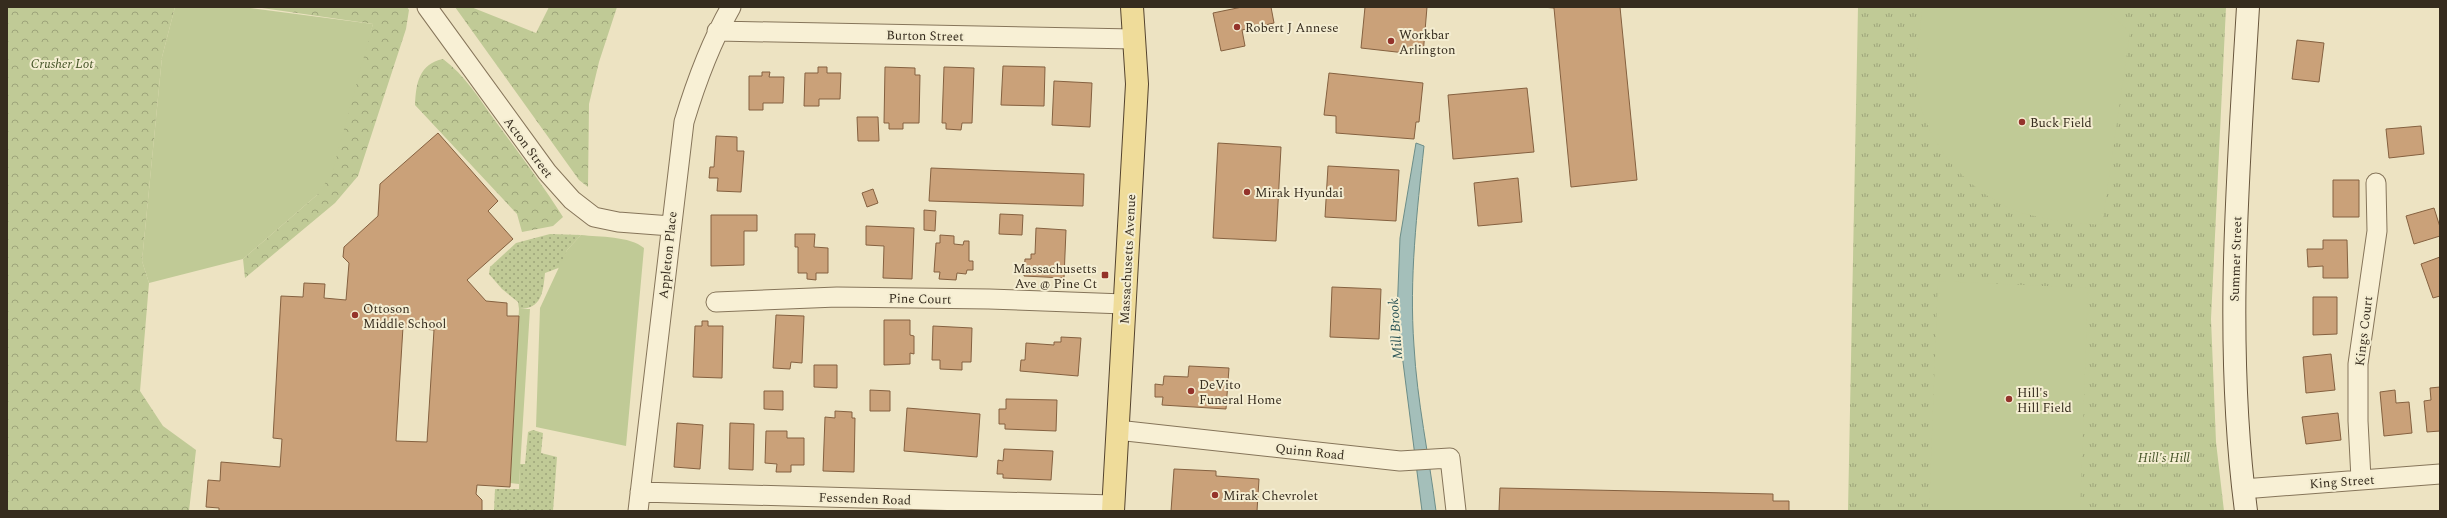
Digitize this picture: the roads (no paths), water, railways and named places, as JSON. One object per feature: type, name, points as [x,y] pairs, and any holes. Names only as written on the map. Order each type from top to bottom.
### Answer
[{"type":"main road","name":"Massachusetts Avenue","points":[[1113,508],[1137,84],[1132,7]]},
{"type":"main road","name":"Summer Street","points":[[2246,511],[2237,438],[2233,340],[2237,201],[2248,7]]},
{"type":"street","name":"Acton Street","points":[[427,7],[547,172],[572,200],[594,217],[623,223],[671,226]]},
{"type":"street","name":"Appleton Place","points":[[638,511],[684,122],[697,76],[717,31],[731,7]]},
{"type":"street","name":"Burton Street","points":[[717,31],[1134,39]]},
{"type":"street","name":"Kings Court","points":[[2361,479],[2358,364],[2377,231],[2376,183]]},
{"type":"street","name":"Pine Court","points":[[716,302],[845,298],[989,299],[1124,304]]},
{"type":"street","name":"Quinn Road","points":[[1117,430],[1410,461],[1450,458],[1456,511]]},
{"type":"street","name":"King Street","points":[[2243,488],[2440,474]]},
{"type":"street","name":"Fessenden Road","points":[[640,492],[1113,508]]},
{"type":"water","points":[[1416,143],[1424,146],[1416,220],[1413,270],[1412,295],[1414,346],[1420,408],[1436,511],[1422,511],[1397,315],[1400,238]]},
{"type":"place","name":"Robert J Annese","points":[[1237,27]]},
{"type":"place","name":"Workbar Arlington","points":[[1391,41]]},
{"type":"place","name":"Buck Field","points":[[2022,122]]},
{"type":"place","name":"Mirak Hyundai","points":[[1247,192]]},
{"type":"place","name":"Massachusetts Ave @ Pine Ct","points":[[1105,275]]},
{"type":"place","name":"Ottoson Middle School","points":[[355,315]]},
{"type":"place","name":"DeVito Funeral Home","points":[[1191,391]]},
{"type":"place","name":"Hill's Hill Field","points":[[2009,399]]},
{"type":"place","name":"Mirak Chevrolet","points":[[1215,495]]},
{"type":"park label","name":"Crusher Lot","points":[[62,63]]},
{"type":"park label","name":"Hill's Hill","points":[[2164,457]]},
{"type":"water label","name":"Mill Brook","points":[[1395,329]]}]
